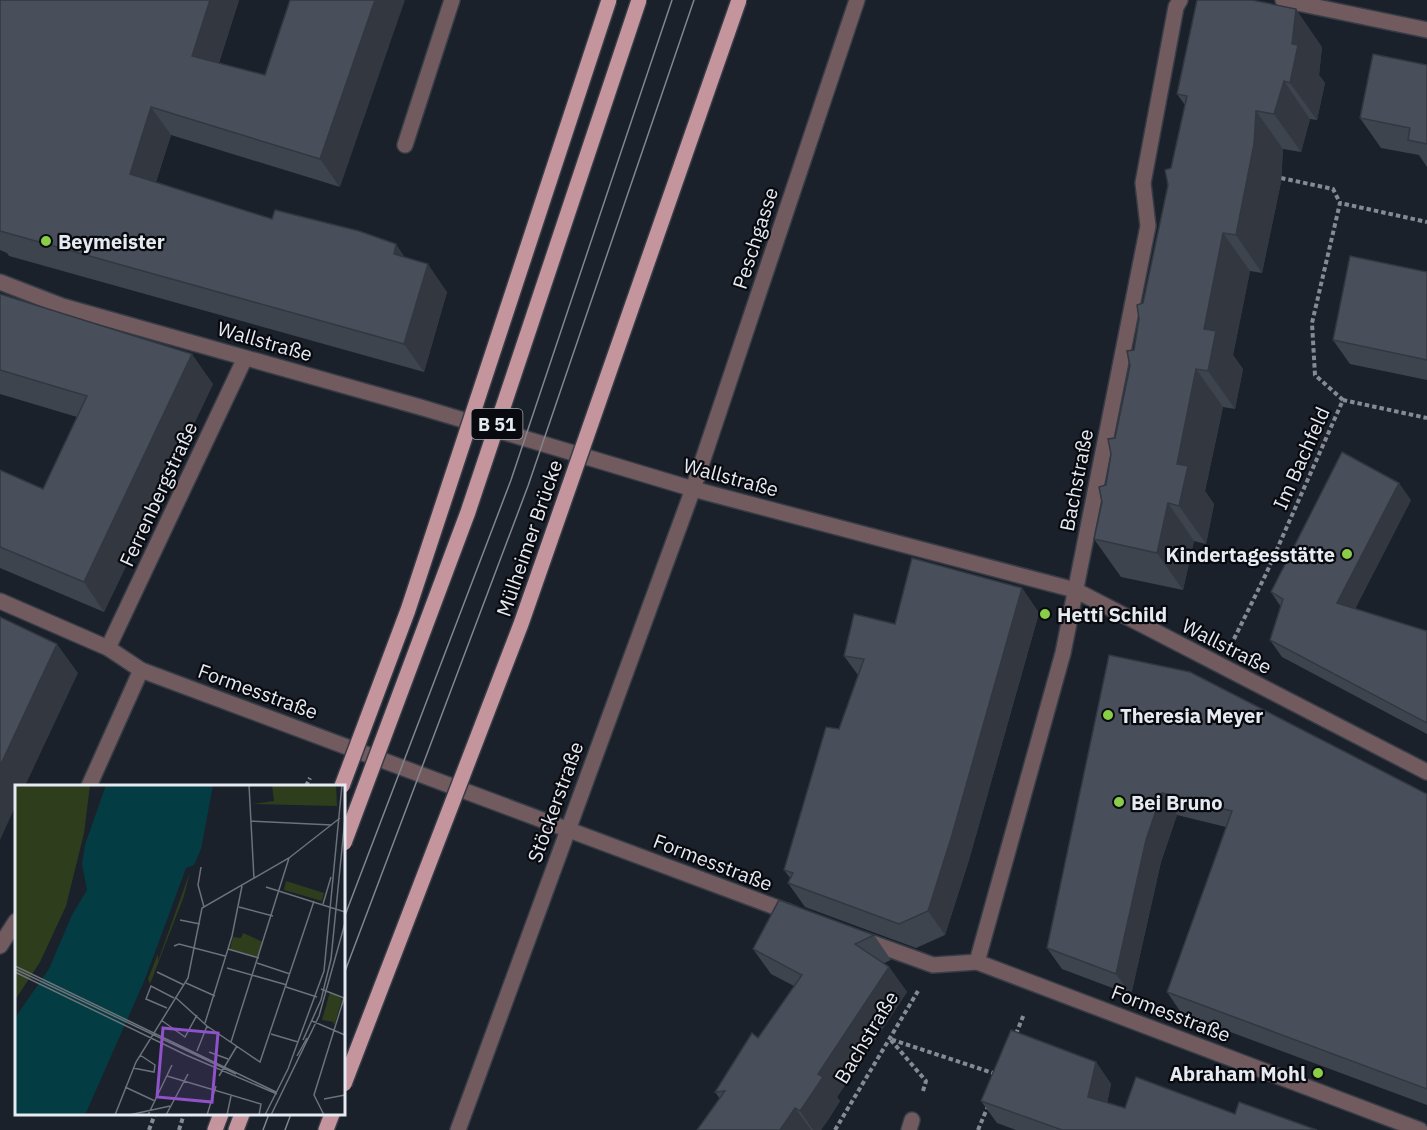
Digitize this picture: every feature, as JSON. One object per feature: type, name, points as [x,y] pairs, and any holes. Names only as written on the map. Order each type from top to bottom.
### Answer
[{"type":"main road","name":"B 51","points":[[342,785],[408,610],[609,0]]},
{"type":"main road","name":"B 51","points":[[345,840],[468,512],[639,0]]},
{"type":"main road","name":"Mülheimer Brücke","points":[[345,1081],[521,624],[739,0]]},
{"type":"main road","points":[[215,1130],[220,1115]]},
{"type":"main road","points":[[236,1130],[241,1115]]},
{"type":"main road","points":[[326,1130],[331,1115]]},
{"type":"street","points":[[405,145],[452,0]]},
{"type":"street","name":"Peschgasse","points":[[693,489],[856,0]]},
{"type":"street","name":"Bachstraße","points":[[977,962],[1063,652],[1148,226],[1143,183],[1176,7],[1180,0]]},
{"type":"street","points":[[1283,0],[1427,30]]},
{"type":"street","name":"Wallstraße","points":[[0,282],[62,306],[420,407],[693,489],[1075,590],[1427,772]]},
{"type":"street","name":"Ferrenbergstraße","points":[[108,648],[245,358]]},
{"type":"street","name":"Stöckerstraße","points":[[458,1130],[693,489]]},
{"type":"street","name":"Formesstraße","points":[[0,601],[108,648],[141,670],[810,920]]},
{"type":"street","points":[[88,785],[141,670]]},
{"type":"street","points":[[0,946],[15,923]]},
{"type":"street","name":"Formesstraße","points":[[855,936],[933,965],[977,962],[1420,1130]]},
{"type":"path","points":[[1281,178],[1333,189],[1340,203],[1312,323],[1315,375],[1343,400]]},
{"type":"path","points":[[1340,203],[1427,222]]},
{"type":"path","name":"Im Bachfeld","points":[[1221,666],[1266,574],[1343,400],[1427,418]]},
{"type":"path","name":"Bachstraße","points":[[836,1130],[933,965]]},
{"type":"path","points":[[1012,1045],[1036,984]]},
{"type":"path","points":[[890,1039],[1000,1075]]},
{"type":"path","points":[[890,1039],[926,1081],[911,1125]]},
{"type":"path","points":[[978,1130],[991,1097]]},
{"type":"path","points":[[149,1130],[154,1115]]},
{"type":"path","points":[[179,1130],[183,1115]]},
{"type":"building","points":[[0,0],[210,0],[192,56],[265,75],[290,0],[375,0],[320,159],[151,107],[130,174],[272,219],[275,210],[359,231],[396,244],[394,254],[428,264],[404,344],[0,231]]},
{"type":"building","points":[[1197,0],[1252,0],[1296,9],[1292,44],[1298,45],[1290,83],[1284,81],[1274,114],[1256,111],[1254,144],[1236,235],[1223,233],[1204,329],[1216,331],[1208,371],[1196,369],[1177,464],[1188,466],[1179,506],[1168,503],[1157,553],[1094,539],[1102,502],[1099,487],[1106,485],[1111,454],[1108,439],[1115,438],[1130,366],[1127,351],[1134,350],[1139,319],[1137,305],[1143,303],[1168,185],[1165,170],[1171,168],[1187,96],[1177,94]]},
{"type":"building","points":[[1373,54],[1427,65],[1427,144],[1408,140],[1410,128],[1360,118]]},
{"type":"building","points":[[1350,256],[1427,272],[1427,360],[1333,340]]},
{"type":"building","points":[[0,294],[192,354],[84,582],[0,547],[0,470],[43,489],[87,396],[0,370]]},
{"type":"building","points":[[1342,452],[1399,483],[1337,603],[1427,631],[1427,723],[1270,640],[1283,599],[1271,592]]},
{"type":"building","points":[[912,558],[1022,588],[952,835],[928,911],[899,924],[788,883],[793,873],[784,870],[826,727],[839,729],[864,659],[844,656],[854,614],[895,624]]},
{"type":"building","points":[[0,617],[57,644],[0,766]]},
{"type":"building","points":[[1109,655],[1190,672],[1427,794],[1427,1089],[1167,992],[1232,811],[1162,793],[1146,840],[1116,974],[1047,948]]},
{"type":"building","points":[[779,900],[874,935],[855,944],[889,967],[818,1074],[823,1077],[811,1095],[800,1111],[795,1108],[780,1130],[697,1130],[725,1091],[715,1092],[752,1033],[758,1038],[802,975],[753,949]]},
{"type":"building","points":[[1011,1030],[1096,1062],[1088,1097],[1125,1108],[1136,1077],[1235,1114],[1239,1102],[1317,1130],[1062,1130],[981,1101]]},
{"type":"tram line","points":[[345,915],[511,480],[672,0]]},
{"type":"tram line","points":[[345,971],[528,486],[694,0]]},
{"type":"tram line","points":[[263,1130],[269,1115]]},
{"type":"tram line","points":[[285,1130],[291,1115]]},
{"type":"place","name":"Beymeister","points":[[46,241]]},
{"type":"place","name":"Kindertagesstätte","points":[[1347,554]]},
{"type":"place","name":"Hetti Schild","points":[[1045,614]]},
{"type":"place","name":"Theresia Meyer","points":[[1108,715]]},
{"type":"place","name":"Bei Bruno","points":[[1119,802]]},
{"type":"place","name":"Abraham Mohl","points":[[1318,1073]]}]
